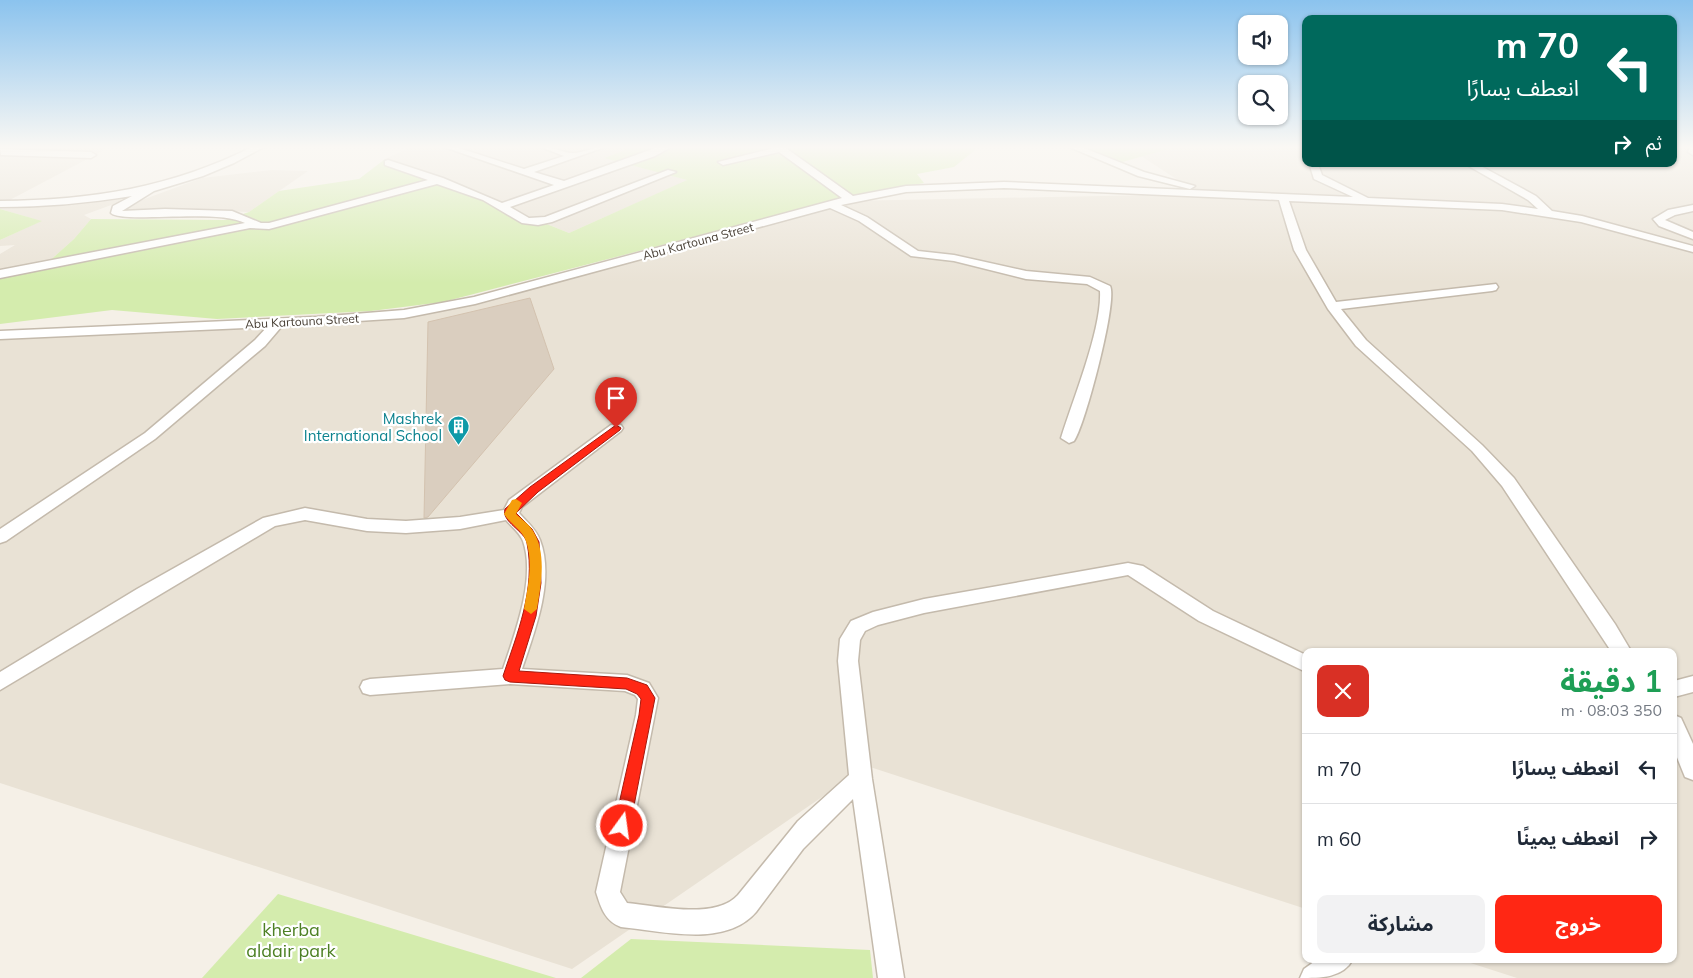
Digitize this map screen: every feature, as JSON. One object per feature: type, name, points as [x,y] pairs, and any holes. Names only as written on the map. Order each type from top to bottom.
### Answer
[{"type":"street","points":[[0,204],[58,202],[144,192]]},
{"type":"street","points":[[148,192],[117,208],[116,212],[122,214],[165,212],[232,214],[254,222],[253,226]]},
{"type":"street","points":[[0,274],[253,226],[269,226],[398,192]]},
{"type":"street","points":[[468,192],[502,206],[522,219],[540,222],[619,192]]},
{"type":"street","points":[[502,206],[541,192]]},
{"type":"street","points":[[840,192],[852,200]]},
{"type":"street","name":"Abu Kartouna Street","points":[[0,335],[359,318],[436,308],[558,278],[831,204],[893,192]]},
{"type":"street","name":"Abu Kartouna Street","points":[[1148,192],[1465,205],[1548,213],[1606,225],[1693,249]]},
{"type":"street","points":[[1205,192],[1211,194]]},
{"type":"street","points":[[1348,192],[1367,201]]},
{"type":"street","points":[[1520,192],[1532,198],[1548,213]]},
{"type":"street","points":[[1283,198],[1300,250],[1332,306],[1361,343],[1412,387],[1477,448],[1508,482],[1619,648]]},
{"type":"street","points":[[831,204],[864,219],[915,254],[954,258],[1026,275],[1090,281],[1106,289],[1108,295],[1100,330],[1069,438]]},
{"type":"street","points":[[1693,208],[1658,216],[1658,219],[1663,224],[1693,236]]},
{"type":"street","points":[[1332,306],[1492,287]]},
{"type":"street","points":[[0,537],[150,436],[254,349],[278,323]]},
{"type":"street","points":[[510,514],[515,504],[616,428]]},
{"type":"street","points":[[0,682],[168,580],[270,522],[286,516],[305,514],[367,525],[406,527],[460,523],[510,514]]},
{"type":"street","points":[[510,514],[528,532],[533,542],[535,575],[530,616],[510,676]]},
{"type":"street","points":[[891,978],[861,779],[848,662],[850,639],[858,626],[873,619],[924,606],[1128,569],[1137,571],[1206,616],[1302,662]]},
{"type":"street","points":[[370,687],[449,683],[510,676],[627,683],[642,690],[648,698],[632,787],[608,892],[613,906],[621,915],[689,920],[719,920],[734,915],[752,896],[792,840],[830,802],[861,779]]},
{"type":"street","points":[[1677,688],[1693,684]]},
{"type":"street","points":[[1677,731],[1693,770]]},
{"type":"street","points":[[1313,978],[1334,963]]},
{"type":"shaded area","points":[[0,192],[26,192],[6,202],[0,201]]},
{"type":"shaded area","points":[[165,192],[278,192],[249,212],[168,209],[120,211],[131,204]]},
{"type":"shaded area","points":[[466,192],[662,192],[569,233]]},
{"type":"shaded area","points":[[1195,192],[1693,192],[1693,978],[1517,978],[1470,963],[1677,963],[1677,648],[1302,648],[1302,908],[867,766],[572,969],[0,783],[0,335],[435,307],[847,201],[1199,194]]},
{"type":"shaded area","points":[[122,198],[122,201],[84,215],[91,219],[74,239],[46,264],[0,273],[0,254],[15,245],[0,246],[0,240],[41,221],[0,209],[75,204]]},
{"type":"green space","points":[[278,192],[466,192],[569,233],[661,192],[878,192],[839,199],[443,302],[371,311],[217,319],[112,310],[0,324],[0,273],[46,264],[74,239],[91,219],[225,220],[249,212]]},
{"type":"green space","points":[[0,209],[42,221],[0,240]]},
{"type":"green space","name":"kherba aldair park","points":[[278,894],[556,978],[202,978]]},
{"type":"green space","points":[[631,939],[870,950],[873,978],[581,978]]},
{"type":"building","name":"Mashrek International School","points":[[530,298],[554,369],[428,517],[424,518],[428,322]]},
{"type":"slow traffic","points":[[516,503],[511,509],[510,514],[528,532],[535,552],[535,583],[531,609]]},
{"type":"place","name":"Mashrek International School","points":[[458,446]]},
{"type":"route","points":[[616,428],[573,458],[511,509],[510,514],[528,532],[533,542],[535,552],[535,583],[530,616],[510,676],[627,683],[642,690],[648,698],[632,787],[622,826]]}]
